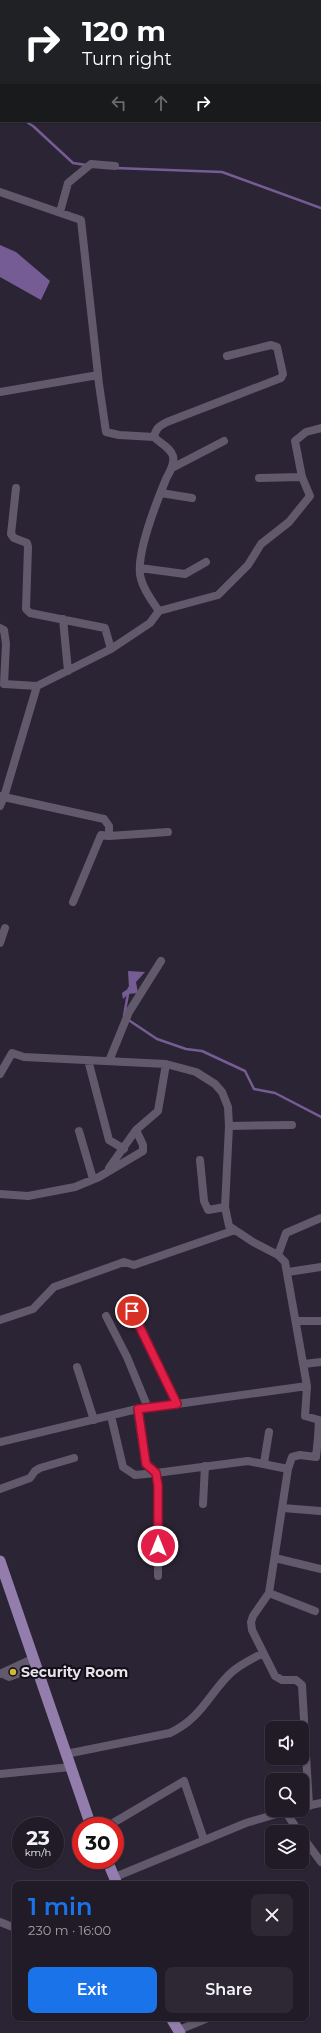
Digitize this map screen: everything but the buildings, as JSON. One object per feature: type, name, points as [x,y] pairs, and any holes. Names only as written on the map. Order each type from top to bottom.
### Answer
[{"type":"main road","points":[[0,1561],[89,1817]]},
{"type":"main road","points":[[111,1869],[116,1880]]},
{"type":"main road","points":[[173,2021],[180,2032]]},
{"type":"street","points":[[60,212],[68,183],[91,164],[115,166]]},
{"type":"street","points":[[0,192],[76,217],[81,220],[98,375],[106,432],[119,435],[154,437],[169,449],[173,458],[172,468],[161,493],[144,544],[140,568],[140,579],[159,611]]},
{"type":"street","points":[[154,437],[159,426],[281,378],[283,374],[277,347],[271,345],[227,356]]},
{"type":"street","points":[[0,392],[98,375]]},
{"type":"street","points":[[0,628],[4,630],[6,644],[4,684],[37,686],[111,649],[150,623],[159,611],[218,595],[248,565],[261,544],[289,522],[310,496],[302,477],[295,441],[306,432],[321,428]]},
{"type":"street","points":[[172,468],[224,441]]},
{"type":"street","points":[[259,478],[302,477]]},
{"type":"street","points":[[16,488],[11,534],[14,538],[27,543],[28,547],[26,609],[30,612],[104,628],[111,649]]},
{"type":"street","points":[[161,493],[192,498]]},
{"type":"street","points":[[140,568],[185,574],[206,562]]},
{"type":"street","points":[[63,619],[68,671]]},
{"type":"street","points":[[0,806],[37,686]]},
{"type":"street","points":[[2,796],[104,819],[109,826],[109,836]]},
{"type":"street","points":[[73,902],[101,835],[109,836],[168,832]]},
{"type":"street","points":[[0,943],[5,928]]},
{"type":"street","points":[[108,1061],[129,1012],[161,962]]},
{"type":"street","points":[[0,1074],[12,1053],[24,1057],[166,1064],[196,1072],[215,1084],[222,1092],[228,1107],[229,1126],[225,1207],[229,1226],[253,1242],[278,1255],[285,1262],[308,1386],[305,1416],[319,1420],[319,1458],[300,1455],[292,1457],[288,1469],[269,1593],[253,1616],[251,1622],[252,1630],[278,1679],[296,1680],[302,1685],[304,1773]]},
{"type":"street","points":[[88,1060],[109,1140],[124,1149]]},
{"type":"street","points":[[105,1173],[124,1149],[136,1130],[158,1111],[166,1064]]},
{"type":"street","points":[[229,1126],[292,1125]]},
{"type":"street","points":[[0,1194],[28,1196],[75,1186],[93,1179],[143,1151],[143,1145],[136,1130]]},
{"type":"street","points":[[79,1131],[93,1179]]},
{"type":"street","points":[[200,1160],[204,1201],[208,1210],[225,1207]]},
{"type":"street","points":[[278,1255],[286,1233],[321,1218]]},
{"type":"street","points":[[0,1320],[33,1309],[54,1287],[124,1262],[134,1265],[235,1230]]},
{"type":"street","points":[[288,1272],[321,1267]]},
{"type":"street","points":[[132,1311],[177,1404]]},
{"type":"street","points":[[106,1316],[127,1357],[148,1408]]},
{"type":"street","points":[[297,1321],[321,1321]]},
{"type":"street","points":[[304,1364],[321,1362]]},
{"type":"street","points":[[77,1367],[94,1420]]},
{"type":"street","points":[[0,1442],[138,1409],[308,1386]]},
{"type":"street","points":[[138,1409],[146,1464],[156,1473],[158,1486],[158,1576]]},
{"type":"street","points":[[111,1416],[123,1468],[135,1475],[248,1461],[288,1469]]},
{"type":"street","points":[[264,1464],[270,1432]]},
{"type":"street","points":[[0,1489],[30,1478],[35,1471],[40,1468],[74,1458]]},
{"type":"street","points":[[203,1504],[205,1466]]},
{"type":"street","points":[[283,1508],[320,1511]]},
{"type":"street","points":[[275,1558],[321,1569]]},
{"type":"street","points":[[269,1593],[315,1611]]},
{"type":"street","points":[[66,1754],[170,1733],[183,1727],[204,1708],[225,1678],[234,1670],[263,1653]]},
{"type":"street","points":[[2,1674],[7,1670],[35,1662]]},
{"type":"street","points":[[0,1774],[71,1767]]},
{"type":"street","points":[[123,1817],[184,1781],[204,1840]]},
{"type":"street","points":[[309,1806],[321,1804]]},
{"type":"street","points":[[116,1880],[204,1840],[246,1823],[266,1817]]},
{"type":"street","points":[[309,1846],[321,1862]]},
{"type":"street","points":[[0,1922],[12,1927]]},
{"type":"street","points":[[180,2032],[202,2021]]},
{"type":"shaded area","points":[[0,245],[16,252],[50,281],[41,300],[0,277]]},
{"type":"shaded area","points":[[128,971],[145,972],[136,982],[138,993],[128,994],[123,999],[122,993],[129,988]]},
{"type":"waterway","points":[[27,122],[33,126],[73,163],[86,165]]},
{"type":"waterway","points":[[115,168],[222,172],[321,208]]},
{"type":"waterway","points":[[124,1016],[129,988]]},
{"type":"waterway","points":[[127,1019],[157,1039],[186,1049],[202,1051],[245,1071],[254,1089],[275,1093],[321,1117]]},
{"type":"place","name":"Security Room","points":[[13,1672]]},
{"type":"route","points":[[132,1311],[177,1404],[138,1409],[146,1464],[156,1473],[158,1486],[158,1546]]}]
